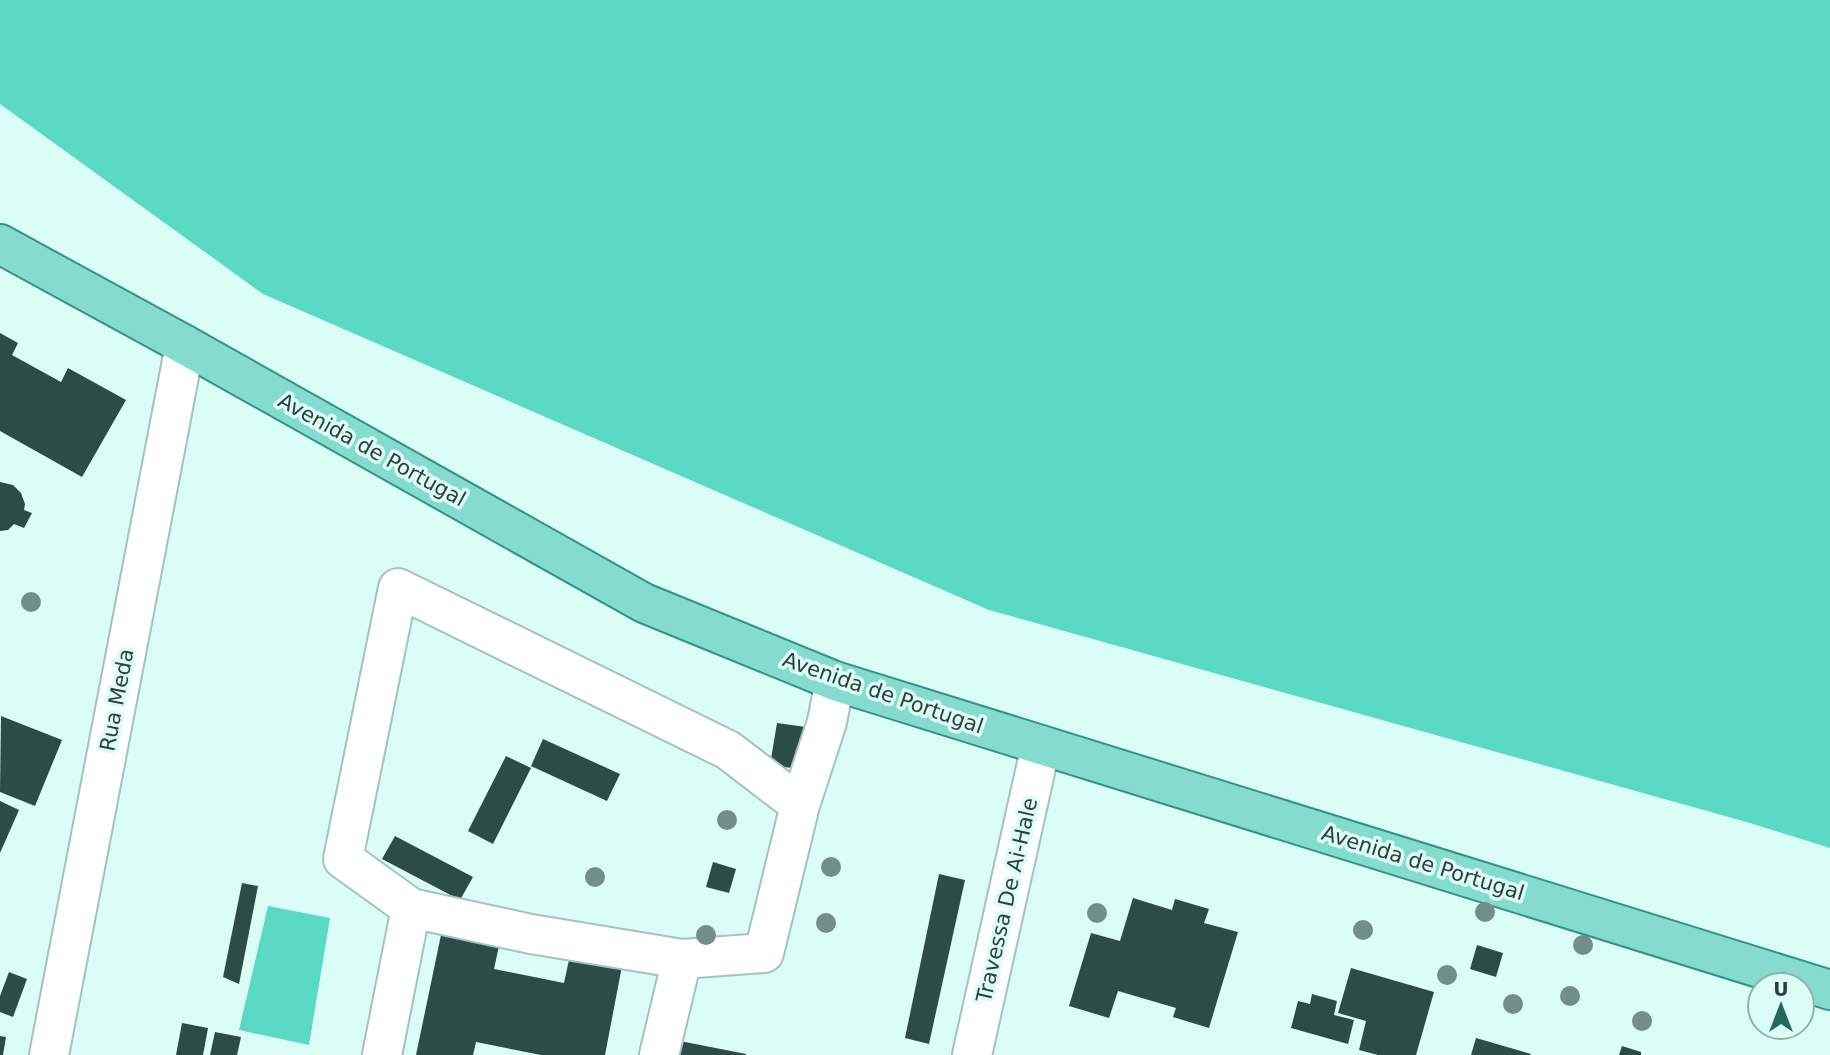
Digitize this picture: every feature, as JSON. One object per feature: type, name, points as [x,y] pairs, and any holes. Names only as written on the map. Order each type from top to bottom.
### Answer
[{"type":"main road","name":"Avenida de Portugal","points":[[0,244],[186,345],[644,603],[835,681],[1830,989]]},
{"type":"street","name":"Rua Meda","points":[[49,1055],[186,345]]},
{"type":"street","points":[[800,805],[728,750],[398,588],[343,859],[411,908],[531,934],[682,959],[765,953],[800,805],[827,722],[835,681]]},
{"type":"street","name":"Travessa De Ai-Hale","points":[[972,1055],[1041,745]]},
{"type":"street","points":[[382,1055],[411,908]]},
{"type":"street","points":[[659,1055],[682,959]]},
{"type":"shaded area","points":[[0,0],[1830,0],[1830,848],[1750,823],[989,610],[263,294],[0,104]]},
{"type":"shaded area","points":[[268,906],[330,918],[309,1045],[239,1030]]},
{"type":"building","points":[[0,333],[18,343],[12,355],[61,382],[68,368],[126,400],[82,477],[0,431]]},
{"type":"building","points":[[0,482],[13,485],[21,493],[24,510],[32,513],[24,528],[14,524],[8,530],[0,531]]},
{"type":"building","points":[[1,716],[62,740],[35,806],[0,792]]},
{"type":"building","points":[[777,723],[813,728],[806,770],[770,765]]},
{"type":"building","points":[[543,739],[620,774],[607,801],[531,766]]},
{"type":"building","points":[[506,756],[531,768],[493,844],[468,831]]},
{"type":"building","points":[[0,801],[19,810],[0,853]]},
{"type":"building","points":[[395,836],[473,877],[460,900],[382,859]]},
{"type":"building","points":[[713,862],[736,869],[729,893],[706,887]]},
{"type":"building","points":[[939,874],[965,880],[929,1044],[905,1038]]},
{"type":"building","points":[[242,883],[258,886],[239,984],[223,977]]},
{"type":"building","points":[[1133,898],[1172,910],[1175,899],[1209,909],[1204,923],[1238,932],[1209,1028],[1173,1017],[1176,1008],[1118,991],[1109,1018],[1069,1006],[1091,933],[1120,941]]},
{"type":"building","points":[[441,935],[499,946],[494,969],[564,983],[570,955],[622,966],[605,1055],[541,1055],[476,1042],[473,1055],[416,1055]]},
{"type":"building","points":[[1477,945],[1503,953],[1496,977],[1470,969]]},
{"type":"building","points":[[1351,968],[1434,992],[1416,1055],[1378,1055],[1359,1050],[1366,1021],[1338,1013]]},
{"type":"building","points":[[9,972],[27,979],[13,1017],[0,1012],[0,996]]},
{"type":"building","points":[[1312,994],[1337,1001],[1334,1015],[1354,1020],[1348,1044],[1291,1028],[1298,1001],[1310,1004]]},
{"type":"building","points":[[182,1023],[208,1028],[203,1055],[176,1055]]},
{"type":"building","points":[[215,1032],[241,1037],[237,1055],[210,1055]]},
{"type":"building","points":[[0,1036],[6,1037],[3,1055],[0,1055]]},
{"type":"building","points":[[1476,1038],[1531,1054],[1471,1055]]},
{"type":"building","points":[[675,1040],[746,1054],[746,1055],[672,1055]]},
{"type":"building","points":[[1622,1046],[1641,1052],[1641,1055],[1619,1055]]}]
